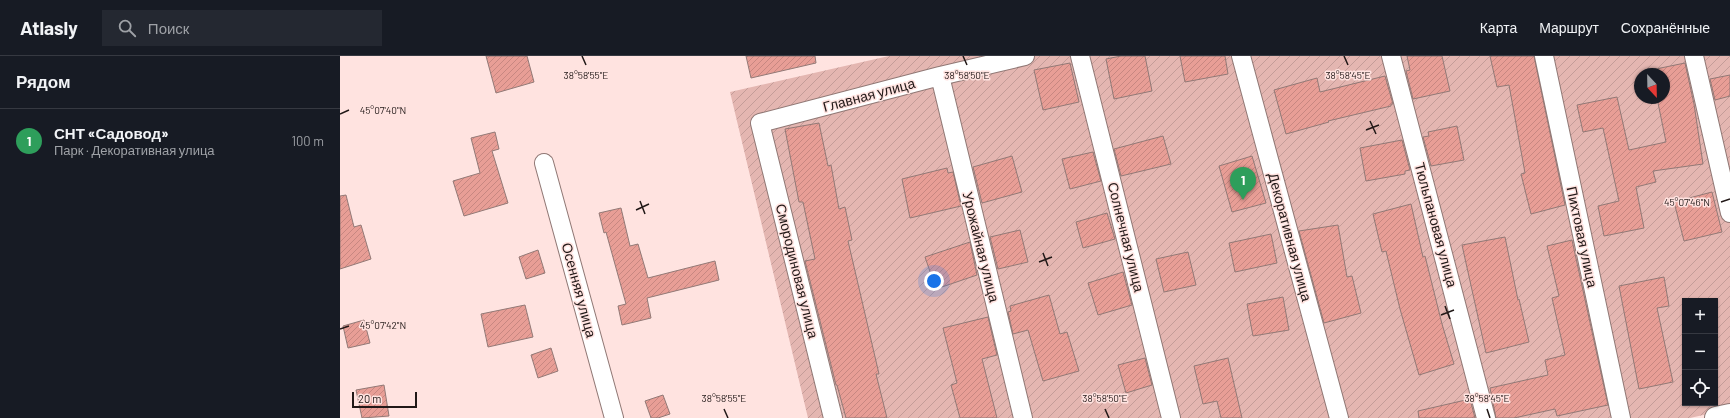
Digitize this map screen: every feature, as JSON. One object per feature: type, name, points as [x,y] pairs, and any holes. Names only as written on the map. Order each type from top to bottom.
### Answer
[{"type":"street","name":"Главная улица","points":[[760,123],[940,76],[1025,56]]},
{"type":"street","name":"Солнечная улица","points":[[1080,56],[1172,418]]},
{"type":"street","name":"Декоративная улица","points":[[1241,56],[1338,418]]},
{"type":"street","name":"Тюльпановая улица","points":[[1391,56],[1486,418]]},
{"type":"street","name":"Пихтовая улица","points":[[1544,56],[1621,418]]},
{"type":"street","points":[[1694,56],[1730,213]]},
{"type":"street","name":"Урожайная улица","points":[[940,76],[1023,418]]},
{"type":"street","name":"Смородиновая улица","points":[[760,123],[833,418]]},
{"type":"street","name":"Осенняя улица","points":[[544,163],[614,418]]},
{"type":"street","points":[[1716,418],[1730,415]]},
{"type":"shaded area","points":[[889,56],[1730,56],[1730,409],[1690,418],[808,418],[730,92]]},
{"type":"building","points":[[486,56],[527,56],[534,82],[496,93]]},
{"type":"building","points":[[746,56],[815,56],[816,63],[751,78]]},
{"type":"building","points":[[1121,56],[1145,56],[1152,91],[1114,99],[1106,59]]},
{"type":"building","points":[[1180,56],[1225,56],[1228,74],[1185,82]]},
{"type":"building","points":[[1407,56],[1442,56],[1450,91],[1413,99],[1406,71],[1410,70]]},
{"type":"building","points":[[1490,56],[1534,56],[1565,205],[1531,214],[1521,174],[1525,173],[1509,85],[1497,87]]},
{"type":"building","points":[[1070,63],[1079,102],[1043,110],[1034,70]]},
{"type":"building","points":[[1685,63],[1694,104],[1703,164],[1653,171],[1656,182],[1636,187],[1644,228],[1604,236],[1598,206],[1619,201],[1603,128],[1583,132],[1577,105],[1617,97],[1629,150],[1666,142],[1658,104],[1670,104],[1670,68],[1661,68]]},
{"type":"building","points":[[1730,75],[1730,96],[1715,100],[1710,79]]},
{"type":"building","points":[[1385,76],[1393,104],[1391,104],[1391,106],[1328,121],[1329,122],[1286,134],[1274,90],[1317,78],[1320,92]]},
{"type":"building","points":[[819,123],[828,166],[831,165],[839,209],[845,207],[852,240],[848,241],[879,374],[876,374],[887,418],[846,418],[836,385],[805,261],[815,259],[803,202],[799,202],[785,129]]},
{"type":"building","points":[[1457,126],[1464,160],[1431,166],[1423,137],[1429,136],[1428,132]]},
{"type":"building","points":[[495,132],[499,149],[492,151],[508,203],[464,216],[453,181],[480,173],[471,138]]},
{"type":"building","points":[[1163,136],[1171,164],[1121,176],[1114,149]]},
{"type":"building","points":[[1402,140],[1410,170],[1405,171],[1405,174],[1366,181],[1360,148]]},
{"type":"building","points":[[1093,152],[1101,181],[1070,189],[1062,159]]},
{"type":"building","points":[[1012,156],[1022,192],[982,203],[973,167]]},
{"type":"building","points":[[1252,156],[1266,203],[1232,212],[1219,166]]},
{"type":"building","points":[[947,168],[948,173],[953,172],[961,206],[910,218],[902,179]]},
{"type":"building","points":[[1712,192],[1722,232],[1684,241],[1674,202]]},
{"type":"building","points":[[346,195],[354,227],[361,225],[371,259],[340,269],[340,196]]},
{"type":"building","points":[[1411,204],[1423,257],[1425,256],[1442,324],[1454,364],[1419,375],[1400,309],[1386,251],[1382,252],[1373,214]]},
{"type":"building","points":[[621,208],[630,246],[638,244],[648,278],[715,261],[719,280],[647,298],[651,318],[622,325],[618,306],[626,304],[606,232],[604,233],[599,213]]},
{"type":"building","points":[[1107,213],[1115,239],[1083,248],[1076,222]]},
{"type":"building","points":[[1338,225],[1347,277],[1352,276],[1361,313],[1324,323],[1299,231]]},
{"type":"building","points":[[1020,230],[1028,262],[998,269],[990,237]]},
{"type":"building","points":[[1271,234],[1277,263],[1235,272],[1229,243]]},
{"type":"building","points":[[1505,237],[1518,300],[1519,299],[1529,342],[1486,353],[1462,245]]},
{"type":"building","points":[[1572,240],[1608,405],[1557,416],[1555,409],[1514,418],[1496,418],[1490,388],[1548,375],[1545,360],[1565,355],[1552,298],[1559,296],[1547,246]]},
{"type":"building","points":[[970,242],[977,275],[936,289],[925,257]]},
{"type":"building","points":[[538,250],[545,273],[526,279],[519,257]]},
{"type":"building","points":[[1188,252],[1196,285],[1164,292],[1156,259]]},
{"type":"building","points":[[1123,272],[1132,305],[1098,315],[1088,283]]},
{"type":"building","points":[[1664,277],[1669,306],[1657,308],[1673,382],[1639,389],[1619,286]]},
{"type":"building","points":[[1049,295],[1060,334],[1067,332],[1079,371],[1043,381],[1028,330],[1013,334],[1008,312],[1011,311],[1010,306]]},
{"type":"building","points":[[1283,297],[1289,330],[1253,336],[1247,304]]},
{"type":"building","points":[[525,305],[533,337],[488,347],[481,314]]},
{"type":"building","points":[[988,317],[997,355],[982,359],[997,418],[960,418],[951,385],[957,383],[943,328]]},
{"type":"building","points":[[364,320],[370,343],[348,348],[343,326]]},
{"type":"building","points":[[551,348],[558,371],[538,378],[531,355]]},
{"type":"building","points":[[1145,358],[1152,385],[1126,393],[1118,365]]},
{"type":"building","points":[[1228,358],[1242,418],[1221,418],[1217,401],[1203,404],[1194,366]]},
{"type":"building","points":[[384,385],[389,416],[362,418],[356,390]]},
{"type":"building","points":[[663,395],[670,414],[658,418],[651,418],[645,401]]},
{"type":"building","points":[[1470,399],[1475,418],[1419,418],[1418,411]]},
{"type":"place","name":"СНТ «Садовод»","points":[[1243,200]]}]
